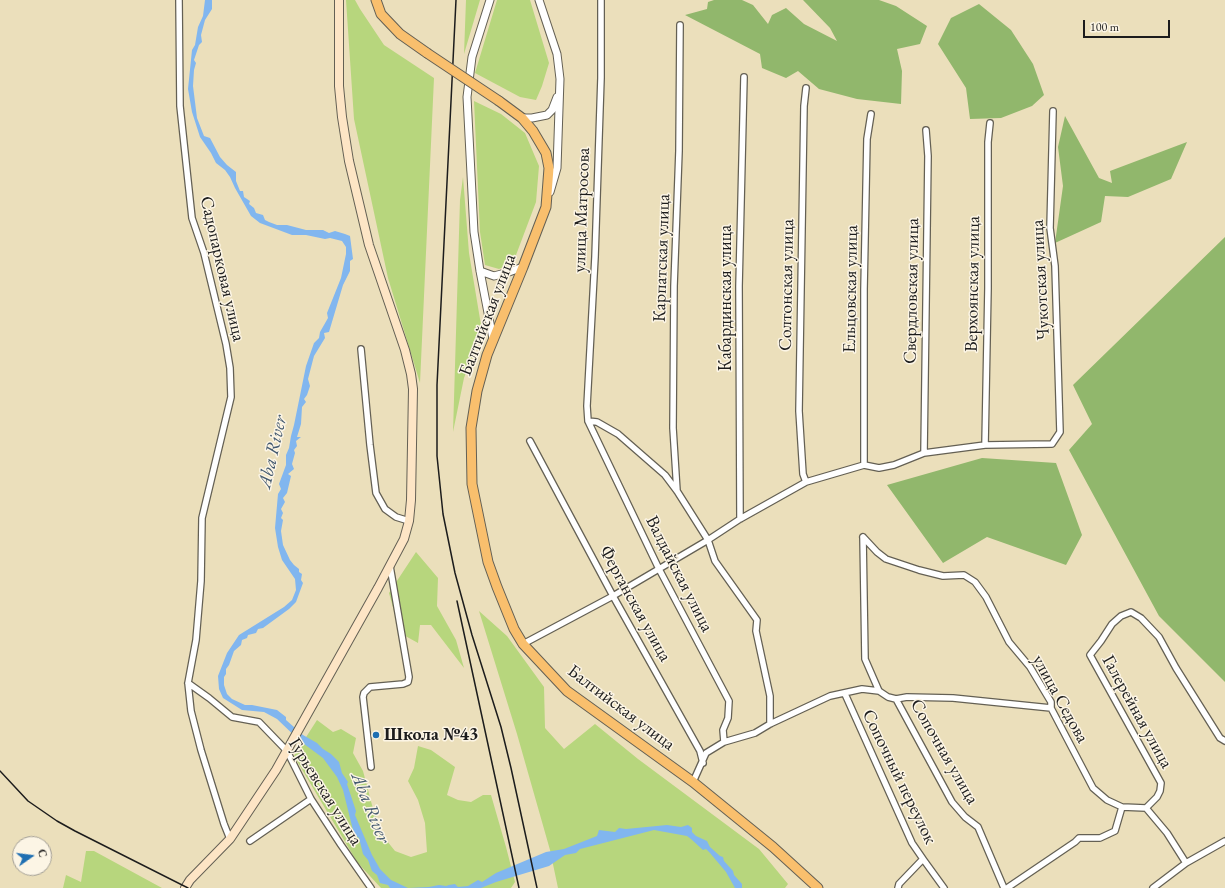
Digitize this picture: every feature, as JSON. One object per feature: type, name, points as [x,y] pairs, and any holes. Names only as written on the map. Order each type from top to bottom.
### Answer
[{"type":"main road","points":[[184,888],[230,839],[276,770],[390,566],[404,539],[409,522],[413,389],[411,374],[405,350],[369,245],[349,161],[339,86],[339,0]]},
{"type":"main road","name":"Балтийская улица","points":[[376,0],[381,14],[400,34],[522,118],[533,131],[546,153],[549,168],[546,207],[523,267],[486,355],[473,413],[471,446],[472,484],[488,562],[514,629],[523,644],[567,691],[693,782],[773,847],[818,888]]},
{"type":"street","name":"Садопарковая улица","points":[[178,0],[180,106],[192,218],[206,260],[226,344],[230,368],[231,397],[202,518],[201,581],[196,640],[188,683]]},
{"type":"street","points":[[490,0],[472,57],[467,97],[474,232],[493,339]]},
{"type":"street","points":[[539,0],[557,54],[560,79],[557,168],[546,207]]},
{"type":"street","name":"улица Матросова","points":[[588,421],[587,406],[595,257],[601,0]]},
{"type":"street","name":"Карпатская улица","points":[[677,491],[673,428],[674,286],[679,151],[680,25]]},
{"type":"street","name":"Кабардинская улица","points":[[740,519],[739,286],[744,77]]},
{"type":"street","points":[[522,118],[540,117],[547,115],[552,110],[556,102],[560,79]]},
{"type":"street","name":"Солтонская улица","points":[[806,88],[804,114],[799,411],[802,474],[806,482]]},
{"type":"street","name":"Чукотская улица","points":[[985,445],[1052,444],[1060,432],[1055,266],[1050,228],[1053,111]]},
{"type":"street","name":"Ельцовская улица","points":[[864,465],[864,289],[867,139],[871,114]]},
{"type":"street","name":"Верхоянская улица","points":[[985,445],[988,288],[988,142],[990,123]]},
{"type":"street","name":"Свердловская улица","points":[[924,453],[928,156],[926,130]]},
{"type":"street","points":[[480,271],[494,276],[523,267]]},
{"type":"street","points":[[360,349],[376,494],[385,509],[396,517],[409,522]]},
{"type":"street","name":"Карпатская улица","points":[[588,421],[597,422],[618,434],[665,475],[708,540],[715,561],[757,620],[756,631],[770,696],[770,724]]},
{"type":"street","name":"Валдайская улица","points":[[588,421],[659,569],[729,701],[728,718],[724,730],[724,742]]},
{"type":"street","name":"Ферганская улица","points":[[530,441],[613,596],[700,751],[702,763]]},
{"type":"street","points":[[523,644],[613,596],[708,540],[740,519],[806,482],[864,465],[879,468],[894,465],[924,453],[985,445]]},
{"type":"street","name":"улица Седова","points":[[879,691],[865,659],[863,538],[886,559],[943,576],[964,576],[975,582],[986,597],[1009,642],[1030,667],[1051,702],[1051,708],[1093,788],[1107,800],[1122,807],[1146,808]]},
{"type":"street","points":[[371,767],[363,697],[364,693],[370,687],[403,684],[408,682],[409,677],[390,566]]},
{"type":"street","name":"Галерейная улица","points":[[1146,808],[1157,797],[1160,791],[1161,783],[1090,655],[1101,642],[1112,624],[1121,616],[1130,612],[1141,618],[1159,637],[1176,668],[1216,732],[1225,742]]},
{"type":"street","points":[[188,683],[191,711],[201,750],[230,839]]},
{"type":"street","name":"Гурьевская улица","points":[[188,683],[232,717],[259,722],[288,748],[311,799],[371,888]]},
{"type":"street","name":"Сопочный переулок","points":[[702,763],[706,753],[724,742],[755,733],[770,724],[830,696],[862,689],[879,691]]},
{"type":"street","name":"Сопочная улица","points":[[879,691],[888,697],[896,699],[952,802],[965,817],[978,827],[1006,888]]},
{"type":"street","name":"Сопочный переулок","points":[[844,694],[912,843],[923,859],[899,884],[898,888]]},
{"type":"street","points":[[896,699],[907,697],[953,698],[1051,708]]},
{"type":"street","points":[[693,782],[702,763]]},
{"type":"street","points":[[250,841],[311,799]]},
{"type":"street","points":[[1006,888],[1079,838],[1100,838],[1114,831],[1122,807]]},
{"type":"street","points":[[1146,808],[1167,833],[1186,862]]},
{"type":"street","points":[[1153,888],[1186,862],[1225,841]]},
{"type":"street","points":[[923,859],[944,888]]},
{"type":"green space","points":[[346,0],[355,0],[384,45],[434,78],[420,383],[388,278],[354,119]]},
{"type":"green space","points":[[466,0],[480,0],[464,54]]},
{"type":"green space","points":[[497,0],[530,0],[549,63],[536,100],[520,97],[475,73]]},
{"type":"green space","points":[[714,0],[742,0],[753,5],[768,24],[772,15],[786,8],[804,24],[837,41],[830,28],[803,0],[879,0],[896,6],[927,26],[920,44],[897,49],[902,71],[901,104],[857,99],[819,89],[798,71],[786,78],[762,68],[760,54],[685,15],[707,9],[708,2]]},
{"type":"green space","points":[[979,4],[1011,30],[1033,64],[1044,95],[1032,106],[1001,118],[970,119],[966,88],[938,44],[951,18]]},
{"type":"green space","points":[[474,101],[501,114],[525,133],[539,166],[536,202],[513,263],[499,269],[485,265],[480,232]]},
{"type":"green space","points":[[1065,116],[1099,178],[1112,183],[1110,171],[1187,142],[1171,179],[1128,197],[1105,196],[1101,222],[1055,243],[1063,186],[1058,147]]},
{"type":"green space","points":[[463,177],[469,253],[482,331],[464,378],[453,432],[460,200]]},
{"type":"green space","points":[[1225,237],[1225,682],[1159,616],[1069,450],[1092,424],[1073,385]]},
{"type":"green space","points":[[982,458],[1056,463],[1082,535],[1066,565],[987,537],[943,563],[887,485]]},
{"type":"green space","points":[[416,552],[438,578],[437,606],[456,640],[464,668],[431,625],[420,625],[418,643],[400,633],[389,593]]},
{"type":"green space","points":[[479,611],[507,636],[544,687],[545,728],[564,749],[595,724],[638,759],[759,849],[788,884],[785,888],[558,888],[550,850],[517,734]]},
{"type":"green space","points":[[317,720],[333,732],[341,729],[356,738],[353,753],[363,771],[372,805],[383,836],[395,851],[411,857],[427,852],[425,823],[418,800],[408,781],[414,768],[418,746],[431,750],[455,767],[447,795],[458,800],[471,802],[483,795],[491,795],[515,882],[511,888],[381,888],[357,862],[294,756]]},
{"type":"green space","points":[[86,851],[94,851],[162,888],[63,888],[66,875],[81,882]]},
{"type":"water","points":[[205,0],[212,0],[212,9],[205,20],[201,35],[202,42],[199,45],[194,60],[196,63],[193,86],[197,118],[204,136],[210,138],[220,157],[236,172],[236,181],[240,191],[243,191],[244,197],[250,201],[249,204],[254,208],[256,213],[263,215],[265,220],[277,225],[287,225],[306,230],[323,230],[329,233],[335,231],[350,236],[353,259],[350,261],[350,271],[343,285],[329,332],[324,333],[325,338],[314,356],[308,379],[310,386],[304,399],[306,402],[302,407],[301,424],[297,437],[301,437],[296,441],[297,446],[294,450],[295,453],[292,464],[294,469],[288,474],[291,476],[287,493],[283,498],[285,502],[281,509],[283,513],[281,518],[283,520],[281,531],[283,545],[290,560],[302,574],[301,580],[303,583],[296,602],[289,609],[263,628],[258,629],[256,633],[248,635],[247,638],[242,640],[241,645],[234,651],[226,669],[224,685],[227,694],[232,699],[245,705],[277,710],[303,735],[317,743],[339,762],[342,773],[348,782],[347,784],[356,811],[355,815],[372,855],[380,869],[391,880],[408,888],[390,888],[388,885],[380,883],[377,875],[372,871],[368,860],[363,854],[359,838],[354,834],[343,790],[337,777],[323,758],[300,741],[277,719],[264,712],[242,710],[223,698],[219,689],[218,676],[227,653],[239,635],[284,607],[292,600],[296,590],[295,579],[282,560],[278,547],[275,528],[278,494],[281,489],[279,484],[286,465],[286,455],[289,448],[306,366],[314,343],[319,338],[320,332],[328,318],[327,313],[341,278],[346,247],[342,241],[306,235],[292,235],[260,223],[251,216],[230,177],[225,170],[216,163],[200,137],[192,112],[188,89],[192,50],[195,45],[198,27],[203,16]]},
{"type":"water","points":[[667,825],[681,827],[688,825],[692,828],[692,832],[696,836],[707,841],[710,847],[723,857],[724,861],[742,884],[742,888],[735,888],[726,872],[710,853],[706,849],[703,850],[687,836],[654,830],[580,849],[576,853],[565,855],[549,866],[481,888],[408,888],[439,885],[446,886],[455,884],[458,887],[468,886],[478,880],[482,882],[496,873],[546,852],[564,849],[597,836],[599,830],[615,832],[619,828],[626,829]]},
{"type":"railway","points":[[456,0],[437,385],[437,456],[443,514],[455,573],[472,635],[501,727],[537,888]]},
{"type":"railway","points":[[457,601],[519,888]]},
{"type":"railway","points":[[0,771],[28,801],[57,821],[188,888]]},
{"type":"place","name":"Школа №43","points":[[376,735]]},
{"type":"water label","name":"Aba River","points":[[273,452]]},
{"type":"water label","name":"Aba River","points":[[370,808]]}]
